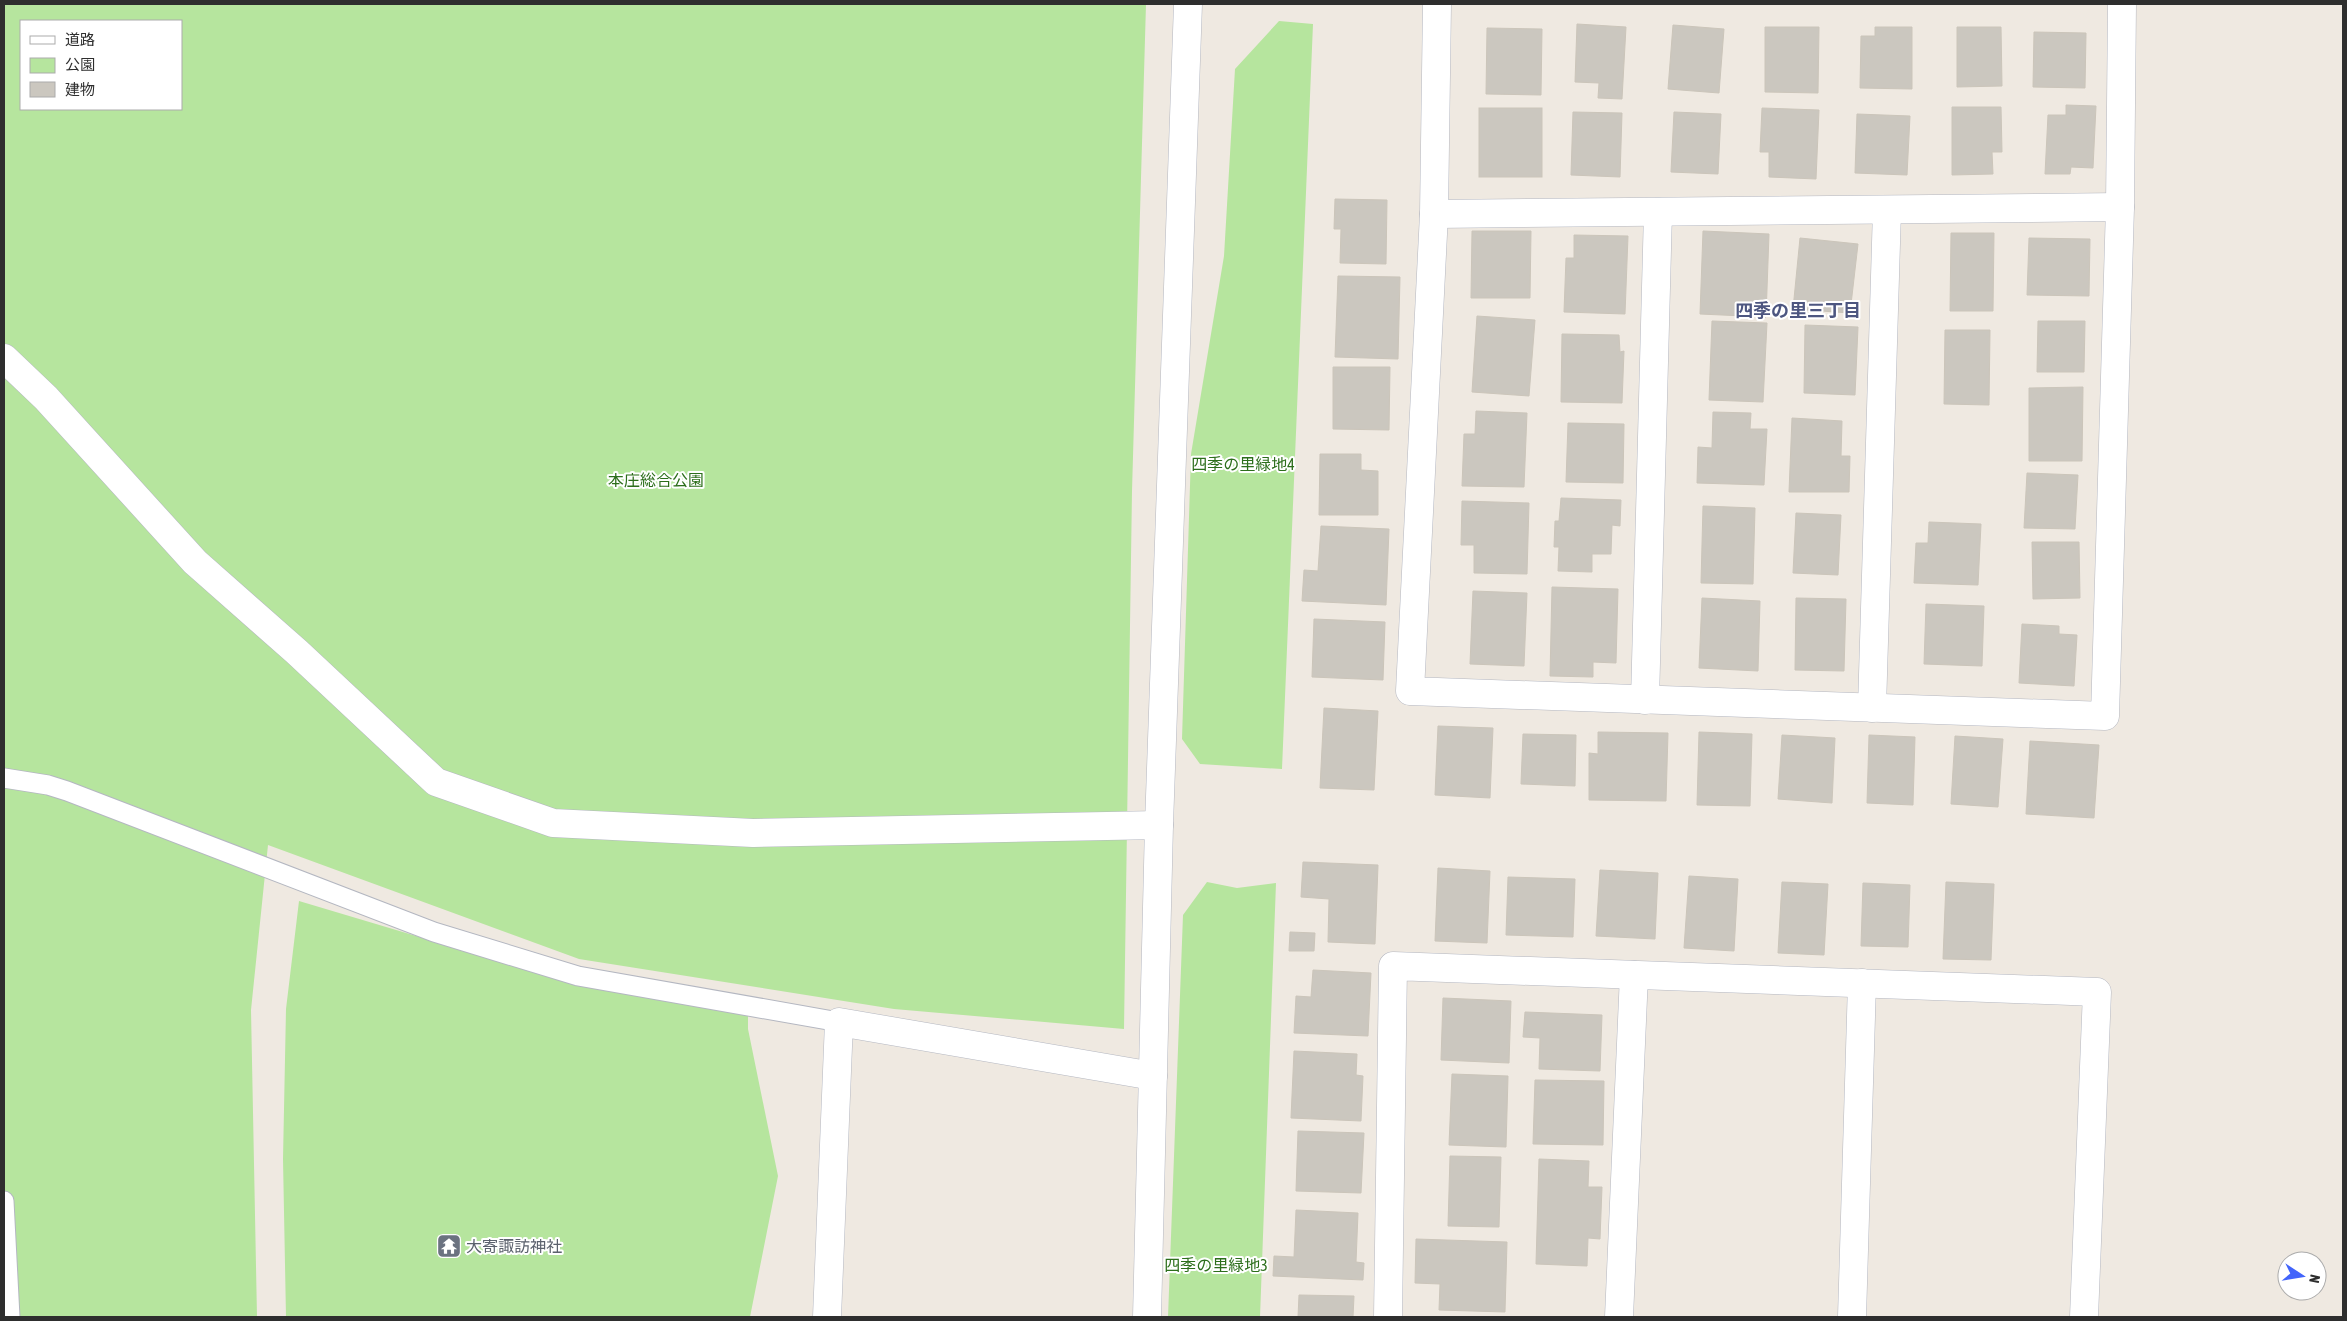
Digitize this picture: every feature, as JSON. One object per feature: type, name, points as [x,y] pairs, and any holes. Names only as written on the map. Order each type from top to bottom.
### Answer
[{"type":"street","points":[[1147,1317],[1159,825],[1188,4]]},
{"type":"street","points":[[1437,4],[1434,214],[1410,691],[2105,716],[2120,207],[2122,4]]},
{"type":"street","points":[[1434,214],[2120,207]]},
{"type":"street","points":[[1872,708],[1887,210]]},
{"type":"street","points":[[1645,700],[1658,212]]},
{"type":"street","points":[[4,358],[46,398],[196,562],[297,652],[436,782],[553,823],[753,833],[1159,825]]},
{"type":"street","points":[[1388,1317],[1393,966],[2097,992],[2084,1317]]},
{"type":"street","points":[[1619,1317],[1634,975]]},
{"type":"street","points":[[1852,1317],[1862,983]]},
{"type":"street","points":[[827,1317],[839,1022],[1153,1076]]},
{"type":"lane","points":[[4,778],[48,785],[67,791],[434,932],[578,976],[839,1022]]},
{"type":"lane","points":[[4,1201],[10,1317]]},
{"type":"green space","name":"本庄総合公園","points":[[4,4],[1146,4],[1132,491],[1124,1029],[894,1009],[579,959],[268,845],[251,1010],[257,1317],[4,1317]]},
{"type":"green space","name":"四季の里緑地4","points":[[1279,21],[1313,24],[1282,769],[1200,764],[1182,739],[1191,454],[1224,256],[1235,69]]},
{"type":"green space","name":"四季の里緑地3","points":[[1207,882],[1237,888],[1276,883],[1260,1317],[1168,1317],[1183,915]]},
{"type":"green space","points":[[299,901],[590,988],[748,1014],[748,1029],[778,1176],[750,1317],[286,1317],[283,1159],[286,1009]]},
{"type":"building","points":[[1577,24],[1626,27],[1622,99],[1598,98],[1599,83],[1575,82]]},
{"type":"building","points":[[1673,25],[1724,29],[1719,93],[1668,89]]},
{"type":"building","points":[[1765,27],[1819,27],[1818,93],[1765,92]]},
{"type":"building","points":[[1875,27],[1912,27],[1912,89],[1860,88],[1861,36],[1875,36]]},
{"type":"building","points":[[1957,27],[2001,27],[2002,86],[1957,87]]},
{"type":"building","points":[[1487,28],[1542,29],[1541,95],[1486,94]]},
{"type":"building","points":[[2034,32],[2086,33],[2085,88],[2033,87]]},
{"type":"building","points":[[2066,105],[2096,106],[2093,168],[2071,167],[2070,174],[2045,174],[2048,115],[2066,115]]},
{"type":"building","points":[[1952,107],[2001,107],[2002,152],[1992,152],[1993,174],[1952,175]]},
{"type":"building","points":[[1479,108],[1542,108],[1542,177],[1479,177]]},
{"type":"building","points":[[1762,108],[1819,110],[1816,179],[1769,177],[1769,152],[1760,152]]},
{"type":"building","points":[[1573,112],[1622,113],[1620,177],[1571,175]]},
{"type":"building","points":[[1674,112],[1721,114],[1718,174],[1671,172]]},
{"type":"building","points":[[1857,114],[1910,116],[1907,175],[1855,173]]},
{"type":"building","points":[[1335,199],[1387,200],[1386,264],[1340,263],[1341,229],[1334,229]]},
{"type":"building","points":[[1472,231],[1531,231],[1530,298],[1471,298]]},
{"type":"building","points":[[1703,231],[1769,234],[1766,317],[1700,314]]},
{"type":"building","points":[[1951,233],[1994,233],[1993,311],[1950,311]]},
{"type":"building","points":[[1574,235],[1628,236],[1625,314],[1564,312],[1566,258],[1574,258]]},
{"type":"building","points":[[1800,238],[1858,244],[1850,313],[1793,309]]},
{"type":"building","points":[[2029,238],[2090,239],[2089,296],[2027,295]]},
{"type":"building","points":[[1338,276],[1400,277],[1398,359],[1335,357]]},
{"type":"building","points":[[1477,316],[1535,320],[1529,396],[1472,392]]},
{"type":"building","points":[[1712,321],[1767,323],[1763,402],[1709,400]]},
{"type":"building","points":[[2038,321],[2085,321],[2084,372],[2037,372]]},
{"type":"building","points":[[1805,325],[1858,327],[1855,395],[1804,393]]},
{"type":"building","points":[[1945,330],[1990,330],[1989,405],[1944,404]]},
{"type":"building","points":[[1562,334],[1619,335],[1620,352],[1624,351],[1622,403],[1561,402]]},
{"type":"building","points":[[1333,367],[1390,367],[1389,430],[1333,429]]},
{"type":"building","points":[[2083,387],[2082,461],[2029,461],[2029,388]]},
{"type":"building","points":[[1476,411],[1527,413],[1524,487],[1462,486],[1464,434],[1475,434]]},
{"type":"building","points":[[1713,412],[1751,413],[1750,429],[1767,429],[1764,485],[1697,483],[1698,447],[1712,448]]},
{"type":"building","points":[[1792,418],[1842,421],[1841,456],[1850,456],[1849,492],[1789,492]]},
{"type":"building","points":[[1568,423],[1624,424],[1623,483],[1566,482]]},
{"type":"building","points":[[1320,454],[1361,454],[1361,470],[1378,471],[1378,515],[1319,515]]},
{"type":"building","points":[[2027,473],[2078,475],[2075,529],[2024,528]]},
{"type":"building","points":[[1561,498],[1621,500],[1620,526],[1612,525],[1611,554],[1592,554],[1592,572],[1558,571],[1559,547],[1554,547],[1555,521],[1559,521]]},
{"type":"building","points":[[1462,501],[1529,503],[1527,574],[1474,573],[1474,545],[1461,545]]},
{"type":"building","points":[[1703,506],[1755,508],[1753,584],[1701,583]]},
{"type":"building","points":[[1796,513],[1841,515],[1838,575],[1793,573]]},
{"type":"building","points":[[1929,522],[1981,524],[1978,585],[1914,583],[1916,543],[1928,543]]},
{"type":"building","points":[[1321,526],[1389,529],[1386,605],[1302,601],[1304,570],[1318,571]]},
{"type":"building","points":[[2032,542],[2079,542],[2080,598],[2033,599]]},
{"type":"building","points":[[1552,587],[1618,589],[1616,663],[1593,662],[1593,677],[1550,676]]},
{"type":"building","points":[[1473,591],[1527,593],[1524,666],[1470,664]]},
{"type":"building","points":[[1702,598],[1760,601],[1758,671],[1699,668]]},
{"type":"building","points":[[1796,598],[1846,599],[1844,671],[1795,670]]},
{"type":"building","points":[[1926,604],[1984,606],[1982,666],[1924,664]]},
{"type":"building","points":[[1314,619],[1385,622],[1383,680],[1312,677]]},
{"type":"building","points":[[2022,624],[2059,626],[2059,634],[2077,635],[2074,686],[2019,683]]},
{"type":"building","points":[[1324,708],[1378,711],[1374,790],[1320,788]]},
{"type":"building","points":[[1438,726],[1493,728],[1490,798],[1435,795]]},
{"type":"building","points":[[1598,732],[1668,733],[1666,801],[1589,800],[1589,753],[1598,754]]},
{"type":"building","points":[[1699,732],[1752,734],[1750,806],[1697,805]]},
{"type":"building","points":[[1523,734],[1576,735],[1575,786],[1521,784]]},
{"type":"building","points":[[1782,735],[1835,738],[1832,803],[1778,799]]},
{"type":"building","points":[[1869,735],[1915,737],[1913,805],[1867,803]]},
{"type":"building","points":[[1955,736],[2003,739],[1998,807],[1951,804]]},
{"type":"building","points":[[2030,741],[2099,745],[2094,818],[2026,814]]},
{"type":"building","points":[[1303,862],[1378,865],[1375,944],[1328,942],[1329,899],[1301,897]]},
{"type":"building","points":[[1438,868],[1490,871],[1487,943],[1435,941]]},
{"type":"building","points":[[1600,870],[1658,873],[1655,939],[1596,936]]},
{"type":"building","points":[[1689,876],[1738,879],[1734,951],[1684,948]]},
{"type":"building","points":[[1508,877],[1575,879],[1573,937],[1506,935]]},
{"type":"building","points":[[1782,882],[1828,884],[1824,955],[1778,953]]},
{"type":"building","points":[[1946,882],[1994,884],[1991,960],[1943,959]]},
{"type":"building","points":[[1863,883],[1910,885],[1908,947],[1861,946]]},
{"type":"building","points":[[1290,932],[1315,933],[1314,951],[1289,951]]},
{"type":"building","points":[[1313,970],[1371,973],[1368,1036],[1294,1033],[1296,996],[1311,997]]},
{"type":"building","points":[[1443,998],[1511,1001],[1509,1063],[1441,1060]]},
{"type":"building","points":[[1525,1012],[1602,1015],[1600,1071],[1539,1069],[1540,1038],[1523,1037]]},
{"type":"building","points":[[1294,1051],[1357,1054],[1356,1075],[1363,1076],[1361,1121],[1291,1118]]},
{"type":"building","points":[[1452,1074],[1508,1076],[1506,1147],[1449,1145]]},
{"type":"building","points":[[1535,1080],[1604,1081],[1603,1145],[1533,1144]]},
{"type":"building","points":[[1298,1131],[1364,1133],[1361,1193],[1296,1191]]},
{"type":"building","points":[[1450,1156],[1501,1157],[1499,1227],[1448,1226]]},
{"type":"building","points":[[1539,1159],[1589,1161],[1588,1187],[1602,1187],[1600,1239],[1588,1238],[1587,1266],[1536,1264]]},
{"type":"building","points":[[1296,1210],[1358,1213],[1356,1262],[1364,1263],[1363,1280],[1273,1276],[1274,1256],[1294,1257]]},
{"type":"building","points":[[1416,1239],[1507,1242],[1505,1312],[1439,1310],[1440,1284],[1415,1283]]},
{"type":"building","points":[[1299,1295],[1354,1296],[1353,1317],[1298,1317]]},
{"type":"place","name":"大寄諏訪神社","points":[[449,1246]]},
{"type":"district","name":"四季の里三丁目","points":[[1798,311]]}]
